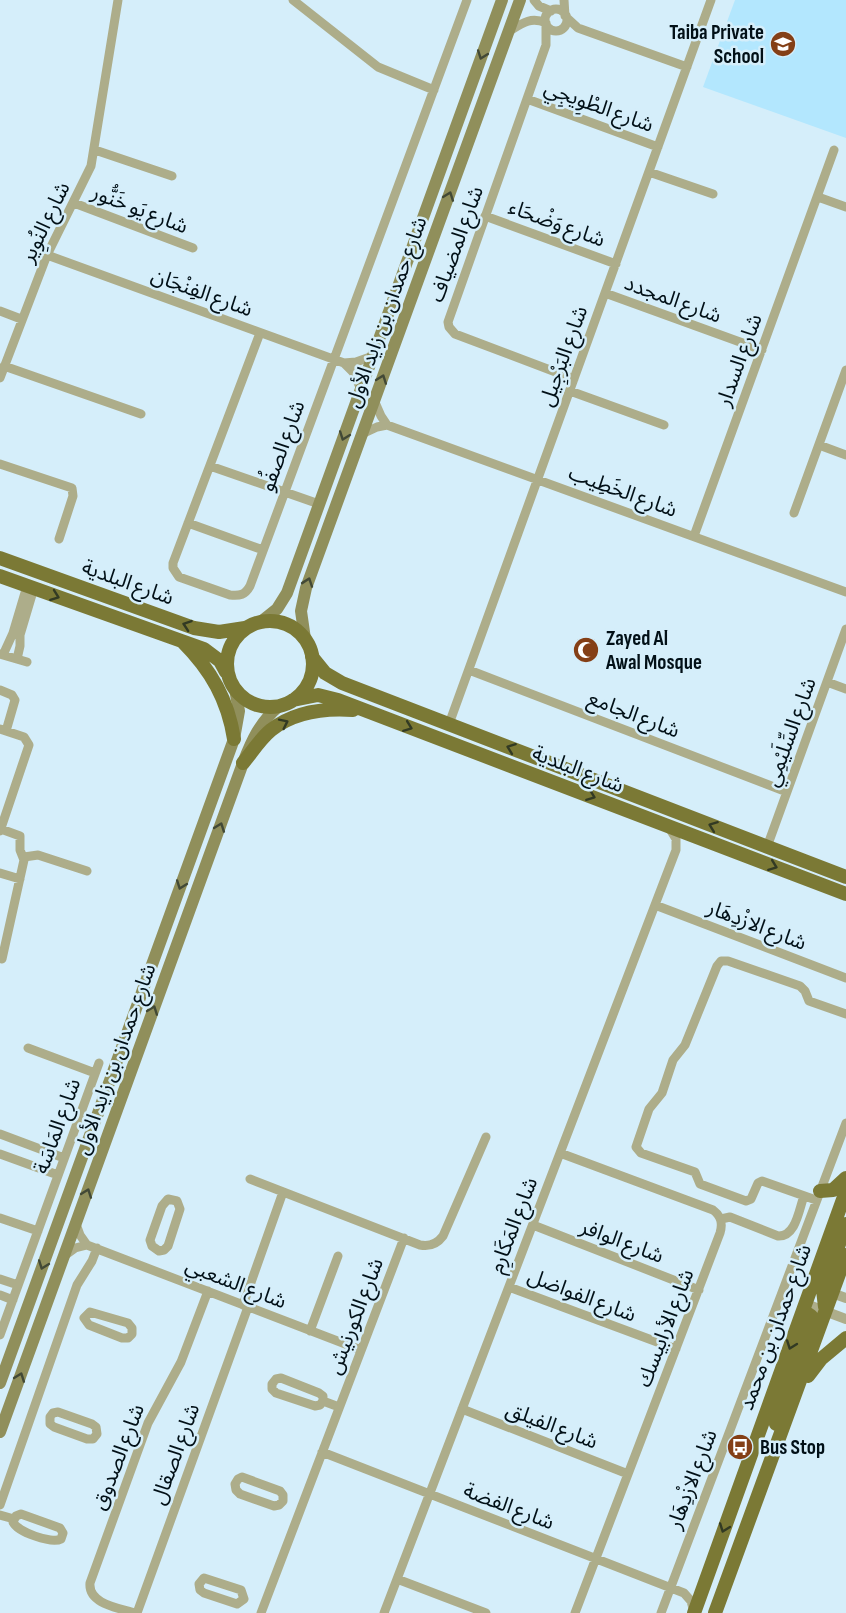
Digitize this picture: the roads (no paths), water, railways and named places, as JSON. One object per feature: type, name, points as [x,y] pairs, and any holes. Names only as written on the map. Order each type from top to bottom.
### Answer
[{"type":"main road","name":"شارع حمدان بن زايد الأول","points":[[262,621],[277,609],[287,593],[502,0]]},
{"type":"main road","name":"شارع حمدان بن زايد الأول","points":[[305,639],[301,611],[306,588],[520,0]]},
{"type":"main road","name":"شارع البلدية","points":[[0,558],[194,628],[219,632],[245,628]]},
{"type":"main road","name":"شارع البلدية","points":[[0,576],[204,649],[213,654],[228,675]]},
{"type":"main road","points":[[262,621],[272,621],[291,626],[305,639],[312,657],[312,669],[309,681],[293,700],[279,706],[259,706],[235,690],[228,675],[229,649],[245,628],[262,621]]},
{"type":"main road","points":[[181,640],[199,660],[218,689],[229,711],[234,739]]},
{"type":"main road","name":"شارع البلدية","points":[[312,657],[325,673],[342,683],[846,877]]},
{"type":"main road","name":"شارع حمدان بن زايد الأول","points":[[0,1383],[234,739],[239,711],[235,690]]},
{"type":"main road","name":"شارع البلدية","points":[[293,700],[306,696],[328,697],[369,711],[846,894]]},
{"type":"main road","name":"شارع حمدان بن زايد الأول","points":[[0,1432],[243,763],[257,730],[270,713],[279,706]]},
{"type":"main road","points":[[243,763],[269,731],[295,717],[331,708],[369,711]]},
{"type":"main road","points":[[818,1195],[833,1190],[846,1178]]},
{"type":"main road","name":"شارع حمدان بن محمد","points":[[715,1613],[826,1311],[822,1290],[846,1191]]},
{"type":"main road","points":[[822,1290],[846,1224]]},
{"type":"main road","name":"شارع حمدان بن محمد","points":[[694,1612],[803,1310],[822,1290],[846,1255]]},
{"type":"main road","points":[[776,1447],[774,1436],[777,1420],[811,1322],[811,1316],[803,1310]]},
{"type":"main road","points":[[798,1390],[818,1362],[846,1338]]},
{"type":"street","name":"شارع النُوِير","points":[[0,378],[47,255],[89,173],[95,150],[118,0]]},
{"type":"street","points":[[293,0],[378,67],[434,90]]},
{"type":"street","name":"شارع الصفُو","points":[[260,333],[173,563],[175,573],[179,577],[238,596],[250,586],[467,0]]},
{"type":"street","points":[[534,0],[539,6],[559,10],[578,28]]},
{"type":"street","points":[[546,24],[546,15],[563,0]]},
{"type":"street","points":[[560,29],[565,25],[566,16],[563,0]]},
{"type":"street","name":"شارع البَرْجِيل","points":[[449,724],[711,0]]},
{"type":"street","points":[[508,32],[529,20],[546,24],[552,30],[578,28],[687,67]]},
{"type":"street","name":"شارع المضياف","points":[[546,24],[546,45],[448,315],[449,327],[460,337],[574,379]]},
{"type":"street","name":"شارع المضياف","points":[[546,45],[560,29]]},
{"type":"street","name":"شارع الطْوِيجِي","points":[[527,99],[658,147]]},
{"type":"street","points":[[95,150],[172,176]]},
{"type":"street","name":"شارع السدار","points":[[694,536],[834,150]]},
{"type":"street","points":[[649,172],[713,194]]},
{"type":"street","points":[[818,196],[846,207]]},
{"type":"street","name":"شارع يَو خَنُّور","points":[[74,203],[193,248]]},
{"type":"street","name":"شارع وَضْحَاء","points":[[485,216],[616,264]]},
{"type":"street","name":"شارع الفِنْجَان","points":[[47,255],[344,363]]},
{"type":"street","name":"شارع المجدد","points":[[605,293],[762,350]]},
{"type":"street","points":[[0,311],[21,319]]},
{"type":"street","points":[[344,363],[362,361],[373,356]]},
{"type":"street","points":[[344,363],[353,372],[361,389]]},
{"type":"street","points":[[4,366],[141,414]]},
{"type":"street","points":[[794,513],[846,370]]},
{"type":"street","points":[[570,392],[664,425]]},
{"type":"street","points":[[362,434],[387,425],[374,400]]},
{"type":"street","name":"شارع الخَطِيب","points":[[387,425],[846,592]]},
{"type":"street","points":[[819,445],[846,455]]},
{"type":"street","points":[[0,464],[72,488],[73,496],[59,539]]},
{"type":"street","points":[[210,466],[319,504]]},
{"type":"street","points":[[188,523],[263,550]]},
{"type":"street","points":[[27,662],[1,654],[13,633],[31,587]]},
{"type":"street","points":[[16,659],[31,587]]},
{"type":"street","name":"شارع السِّلَيْمِي","points":[[767,847],[846,629]]},
{"type":"street","name":"شارع الجامع","points":[[469,670],[787,792]]},
{"type":"street","points":[[827,682],[846,689]]},
{"type":"street","points":[[0,690],[12,695],[15,700],[3,730],[26,738],[29,745],[4,803],[0,830],[20,836],[20,850],[24,857],[2,959]]},
{"type":"street","points":[[668,826],[676,839],[676,850]]},
{"type":"street","points":[[676,850],[689,841],[699,838]]},
{"type":"street","name":"شارع المَكَارِم","points":[[384,1613],[676,850]]},
{"type":"street","points":[[24,857],[32,854],[38,855],[87,871]]},
{"type":"street","points":[[0,873],[20,879]]},
{"type":"street","name":"شارع الازْدِهَار","points":[[655,905],[846,978]]},
{"type":"street","points":[[818,1195],[804,1196],[762,1181],[758,1183],[751,1199],[746,1201],[700,1184],[695,1172],[639,1153],[637,1144],[649,1109],[663,1090],[673,1060],[685,1045],[721,961],[728,961],[800,986],[809,1001],[846,1014]]},
{"type":"street","name":"شارع المَاسَة","points":[[28,1048],[95,1073]]},
{"type":"street","name":"شارع المَاسَة","points":[[0,1335],[99,1063]]},
{"type":"street","name":"شارع الازْدِهَار","points":[[661,1613],[846,1123]]},
{"type":"street","points":[[0,1134],[64,1158]]},
{"type":"street","points":[[250,1179],[425,1246],[440,1240],[486,1137]]},
{"type":"street","points":[[560,1153],[713,1210],[721,1219],[730,1217],[778,1236],[785,1236],[792,1231],[804,1196]]},
{"type":"street","points":[[0,1154],[58,1175]]},
{"type":"street","name":"شارع المَاسَة","points":[[50,1196],[71,1187]]},
{"type":"street","name":"شارع الصقال","points":[[136,1613],[246,1306],[283,1192]]},
{"type":"street","name":"شارع المَاسَة","points":[[50,1196],[61,1215]]},
{"type":"street","name":"شارع الشعبي","points":[[168,1199],[175,1199],[180,1209],[168,1246],[162,1251],[156,1250],[150,1244],[155,1227],[164,1203],[168,1199]]},
{"type":"street","points":[[0,1218],[38,1231]]},
{"type":"street","name":"شارع الأرابيسك","points":[[575,1613],[699,1290],[720,1233],[721,1219]]},
{"type":"street","points":[[0,1505],[68,1310],[79,1281],[92,1261],[92,1246],[80,1235],[76,1224]]},
{"type":"street","name":"شارع الوافر","points":[[533,1225],[699,1290]]},
{"type":"street","name":"شارع الكورنيش","points":[[244,1599],[262,1609],[404,1238]]},
{"type":"street","points":[[64,1256],[75,1248],[92,1246]]},
{"type":"street","name":"شارع الشعبي","points":[[92,1246],[361,1350]]},
{"type":"street","name":"شارع الشعبي","points":[[149,1269],[156,1250]]},
{"type":"street","points":[[310,1331],[338,1256]]},
{"type":"street","points":[[0,1279],[18,1285]]},
{"type":"street","name":"شارع الفواضل","points":[[509,1287],[676,1349]]},
{"type":"street","points":[[822,1290],[846,1298]]},
{"type":"street","name":"شارع الصدوق","points":[[136,1613],[94,1598],[90,1590],[90,1583],[148,1423],[178,1370],[208,1291]]},
{"type":"street","points":[[0,1295],[13,1300]]},
{"type":"street","points":[[68,1310],[85,1316]]},
{"type":"street","points":[[803,1310],[826,1311],[846,1319]]},
{"type":"street","points":[[92,1311],[128,1323],[132,1328],[132,1334],[128,1338],[122,1338],[88,1325],[85,1322],[85,1316],[92,1311]]},
{"type":"street","name":"شارع الكورنيش","points":[[281,1378],[319,1393],[323,1396],[323,1401],[320,1405],[315,1406],[276,1393],[272,1389],[272,1384],[276,1379],[281,1378]]},
{"type":"street","name":"شارع الكورنيش","points":[[323,1401],[339,1407]]},
{"type":"street","name":"شارع الفيلق","points":[[462,1409],[628,1474]]},
{"type":"street","points":[[32,1412],[50,1418]]},
{"type":"street","points":[[58,1412],[92,1424],[96,1427],[97,1434],[87,1439],[54,1427],[50,1424],[50,1418],[53,1413],[58,1412]]},
{"type":"street","name":"شارع الفضة","points":[[322,1452],[684,1593]]},
{"type":"street","points":[[245,1478],[280,1491],[283,1501],[274,1506],[240,1494],[235,1484],[238,1479],[245,1478]]},
{"type":"street","points":[[283,1501],[301,1507]]},
{"type":"street","points":[[21,1514],[57,1526],[62,1530],[62,1536],[53,1541],[18,1529],[14,1526],[14,1519],[21,1514]]},
{"type":"street","points":[[0,1515],[14,1519]]},
{"type":"street","points":[[397,1579],[486,1613]]},
{"type":"street","points":[[694,1612],[691,1601],[684,1593],[704,1584]]},
{"type":"place","name":"Taiba Private School","points":[[783,44]]},
{"type":"place","name":"Zayed Al Awal Mosque","points":[[586,650]]},
{"type":"place","name":"Bus Stop","points":[[740,1447]]}]
